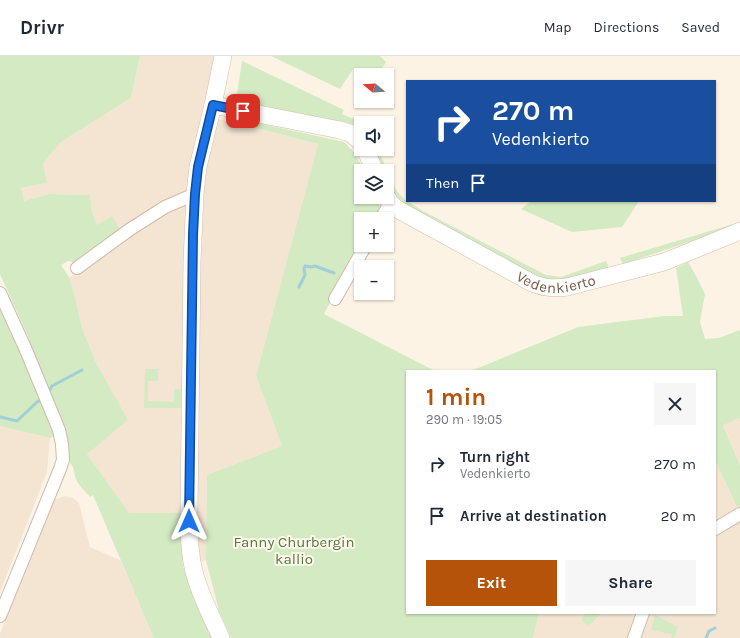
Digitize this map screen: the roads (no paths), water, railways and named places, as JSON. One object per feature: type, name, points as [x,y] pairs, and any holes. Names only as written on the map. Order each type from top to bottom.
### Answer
[{"type":"street","points":[[221,638],[194,574],[189,531],[192,262],[195,194],[198,167],[223,56]]},
{"type":"street","points":[[213,105],[340,130],[350,133],[354,136]]},
{"type":"street","points":[[77,271],[129,230],[165,207],[195,194]]},
{"type":"street","name":"Vedenkierto","points":[[393,204],[397,208],[532,283],[543,287],[554,288],[567,287],[664,262],[740,231]]},
{"type":"street","points":[[335,299],[362,252]]},
{"type":"street","points":[[0,293],[26,350],[59,430],[62,444],[62,460],[60,469],[0,616]]},
{"type":"street","points":[[716,528],[740,514]]},
{"type":"street","points":[[634,638],[643,614]]},
{"type":"waterway","points":[[299,287],[305,275],[305,266],[315,266],[334,273]]},
{"type":"waterway","points":[[48,393],[52,386],[82,370]]},
{"type":"waterway","points":[[0,417],[17,421],[42,399]]},
{"type":"waterway","points":[[706,638],[709,631],[715,628]]},
{"type":"park label","name":"Fanny Churbergin kallio","points":[[294,550]]}]
